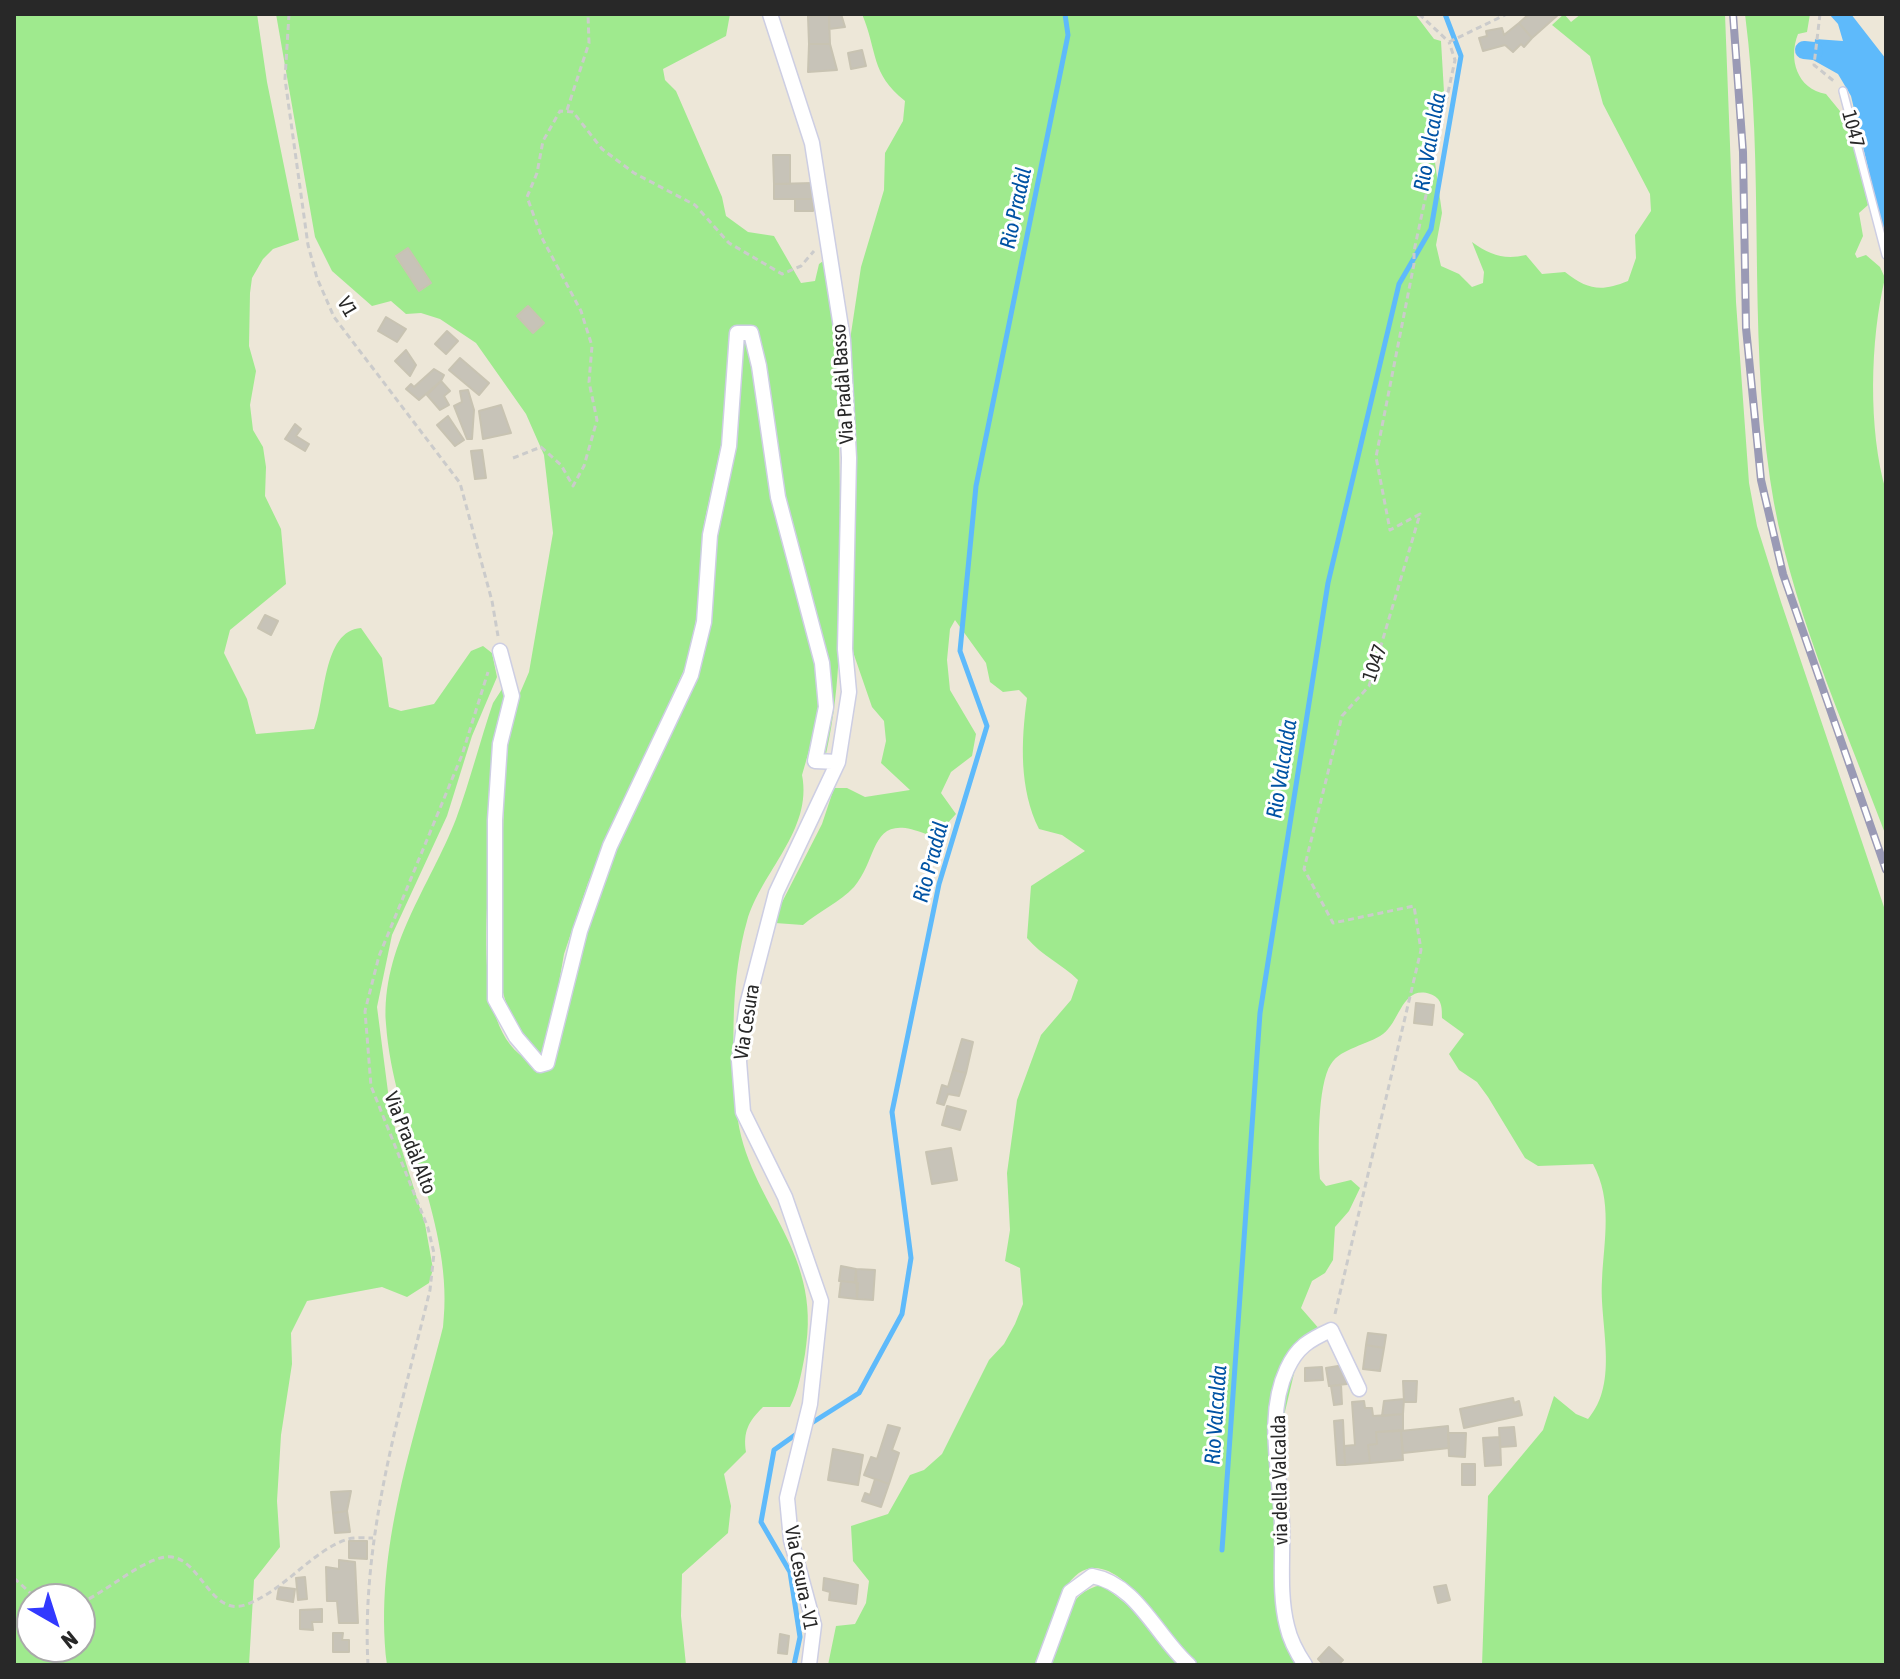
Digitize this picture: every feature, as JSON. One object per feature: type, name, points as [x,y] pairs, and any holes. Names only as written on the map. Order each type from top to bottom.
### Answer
[{"type":"street","name":"Via Pradàl Basso","points":[[770,14],[812,143],[843,340],[849,458],[845,649],[849,692],[838,762]]},
{"type":"street","points":[[500,651],[512,696],[500,744],[496,805],[495,999],[516,1037],[540,1065],[547,1063],[580,931],[610,846],[691,675],[704,622],[710,535],[729,446],[737,333],[751,333],[759,366],[778,497],[822,663],[826,707],[815,761],[838,762]]},
{"type":"street","name":"Via Cesura","points":[[799,1444],[818,1344],[821,1301],[785,1197],[743,1112],[739,1061],[747,1005],[776,893],[838,762]]},
{"type":"street","points":[[1331,1330],[1359,1389]]},
{"type":"street","name":"via della Valcalda","points":[[1305,1665],[1288,1632],[1283,1601],[1277,1480],[1278,1408],[1286,1371],[1303,1342],[1331,1330]]},
{"type":"street","name":"Via Cesura - V1","points":[[799,1444],[787,1498],[791,1540],[814,1625],[809,1665]]},
{"type":"street","points":[[1043,1665],[1070,1592],[1092,1576],[1117,1585],[1128,1595],[1171,1649],[1189,1665]]},
{"type":"lane","name":"1047","points":[[1843,91],[1886,255]]},
{"type":"path","name":"V1","points":[[289,14],[285,79],[308,245],[317,278],[334,317],[460,483],[485,576],[500,651]]},
{"type":"path","points":[[566,111],[589,43],[588,14]]},
{"type":"path","points":[[1419,14],[1449,42],[1507,14]]},
{"type":"path","name":"1047","points":[[1820,14],[1814,65],[1843,91]]},
{"type":"path","name":"1047","points":[[1331,1330],[1421,950],[1414,906],[1333,923],[1304,869],[1342,716],[1369,686],[1420,514],[1390,530],[1376,457],[1414,251],[1455,60],[1449,42]]},
{"type":"path","points":[[513,458],[541,447],[561,465],[573,486],[584,466],[597,420],[589,382],[592,346],[581,311],[542,238],[527,197],[537,173],[543,141],[560,111],[573,112],[602,149],[623,165],[695,205],[729,243],[782,274],[801,266],[814,252],[814,243]]},
{"type":"path","name":"Via Pradàl Alto","points":[[368,1665],[366,1628],[373,1538],[430,1290],[434,1253],[420,1205],[371,1086],[365,1011],[379,956],[462,755],[492,659],[500,651]]},
{"type":"path","points":[[96,1597],[149,1560],[171,1557],[185,1562],[223,1603],[241,1606],[262,1597],[349,1539],[373,1538]]},
{"type":"green space","points":[[14,14],[257,14],[267,82],[299,240],[273,249],[263,259],[252,278],[250,293],[249,346],[256,371],[250,405],[253,430],[263,447],[265,496],[281,529],[286,584],[230,630],[224,653],[247,699],[256,734],[314,729],[332,654],[348,632],[361,628],[382,658],[389,707],[401,711],[434,704],[471,651],[483,646],[492,653],[497,677],[472,736],[447,816],[392,935],[377,1007],[391,1115],[425,1224],[433,1269],[429,1283],[407,1297],[382,1287],[307,1301],[291,1333],[292,1364],[281,1435],[277,1501],[280,1547],[254,1580],[249,1665],[14,1665]]},
{"type":"green space","points":[[276,14],[730,14],[726,36],[663,69],[665,80],[676,91],[722,197],[726,216],[748,232],[774,236],[801,283],[815,281],[819,264],[826,259],[838,402],[840,599],[837,676],[826,754],[822,745],[831,703],[828,655],[792,536],[761,346],[748,326],[741,325],[729,340],[722,441],[704,524],[698,609],[688,661],[588,883],[564,954],[549,1040],[541,1057],[512,1018],[498,971],[506,744],[517,700],[529,672],[553,533],[544,455],[526,414],[476,343],[440,319],[421,313],[406,314],[391,301],[372,306],[332,271],[315,237]],"holes":[[[408,248],[431,283],[420,291],[396,257]]]},
{"type":"green space","points":[[862,14],[1415,14],[1434,39],[1441,41],[1444,92],[1433,148],[1442,213],[1436,245],[1441,266],[1459,274],[1472,287],[1483,283],[1484,272],[1472,242],[1498,255],[1526,255],[1542,274],[1565,272],[1581,283],[1602,288],[1628,281],[1636,258],[1635,235],[1651,211],[1650,194],[1603,104],[1590,56],[1552,25],[1564,14],[1571,22],[1581,14],[1725,14],[1736,302],[1749,483],[1757,526],[1781,602],[1886,913],[1886,1665],[1482,1665],[1488,1496],[1543,1430],[1554,1396],[1576,1414],[1588,1419],[1598,1404],[1603,1388],[1606,1370],[1602,1297],[1605,1206],[1593,1164],[1538,1166],[1525,1158],[1488,1097],[1477,1082],[1459,1070],[1449,1054],[1464,1034],[1442,1018],[1437,998],[1421,993],[1407,1000],[1383,1034],[1335,1059],[1323,1087],[1320,1179],[1326,1186],[1351,1180],[1360,1188],[1349,1211],[1335,1227],[1333,1260],[1325,1273],[1312,1281],[1301,1308],[1321,1331],[1296,1365],[1283,1420],[1282,1588],[1305,1665],[1197,1665],[1135,1592],[1117,1576],[1099,1568],[1081,1572],[1064,1590],[1038,1665],[828,1665],[836,1626],[855,1624],[866,1603],[869,1581],[853,1561],[851,1526],[888,1514],[910,1475],[924,1470],[942,1454],[989,1360],[1004,1344],[1023,1304],[1020,1268],[1005,1261],[1010,1230],[1007,1173],[1017,1100],[1041,1035],[1071,1000],[1078,980],[1027,938],[1031,886],[1085,851],[1062,835],[1039,829],[1028,798],[1023,765],[1027,698],[1019,690],[1003,692],[990,682],[986,663],[955,620],[950,629],[947,660],[950,690],[976,734],[972,756],[951,772],[941,793],[956,814],[944,827],[926,834],[908,828],[885,832],[862,875],[848,892],[803,925],[775,923],[775,916],[822,824],[834,788],[847,788],[865,797],[910,790],[881,763],[886,741],[884,721],[872,707],[853,652],[850,340],[861,267],[884,190],[885,153],[903,121],[905,101],[880,71]]},
{"type":"green space","points":[[1745,14],[1810,14],[1807,32],[1798,34],[1795,44],[1797,72],[1808,86],[1826,94],[1849,122],[1868,205],[1859,213],[1863,236],[1855,254],[1857,258],[1866,255],[1880,267],[1885,278],[1876,329],[1873,385],[1876,441],[1886,491],[1886,836],[1803,615],[1778,525],[1770,479],[1763,421],[1754,130]]},
{"type":"green space","points":[[743,340],[749,349],[781,539],[814,648],[821,709],[802,775],[800,814],[747,921],[738,965],[734,1011],[736,1102],[741,1136],[752,1167],[793,1252],[803,1282],[808,1316],[799,1381],[790,1407],[763,1407],[750,1423],[745,1439],[746,1452],[724,1474],[731,1506],[728,1533],[682,1574],[681,1616],[686,1665],[387,1665],[384,1622],[391,1536],[409,1452],[443,1327],[445,1289],[433,1214],[391,1062],[386,1024],[391,969],[409,918],[456,819],[493,703],[504,686],[505,697],[496,735],[492,775],[486,945],[488,980],[495,1012],[506,1039],[525,1058],[552,1067],[560,1043],[576,957],[614,854],[678,716],[734,443]]},
{"type":"green space","points":[[1102,1585],[1134,1610],[1179,1665],[1048,1665],[1060,1628],[1072,1605],[1090,1589]]},
{"type":"water","points":[[1829,14],[1851,14],[1886,59],[1886,244],[1851,96],[1838,74],[1813,60],[1815,39],[1843,41],[1838,24]]},
{"type":"building","points":[[841,14],[845,27],[829,29],[829,15]]},
{"type":"building","points":[[1529,14],[1559,14],[1532,38],[1519,23]]},
{"type":"building","points":[[829,15],[830,44],[809,44],[808,16]]},
{"type":"building","points":[[1519,23],[1532,38],[1524,47],[1521,44],[1513,52],[1505,45],[1483,51],[1479,38],[1487,36],[1486,31],[1502,28],[1504,35]]},
{"type":"building","points":[[809,44],[830,44],[837,70],[808,72]]},
{"type":"building","points":[[862,50],[866,66],[851,69],[848,53]]},
{"type":"building","points":[[773,155],[790,155],[790,184],[774,184]]},
{"type":"building","points":[[813,183],[813,199],[774,199],[774,184]]},
{"type":"building","points":[[795,199],[813,199],[813,211],[795,211]]},
{"type":"building","points":[[408,248],[431,283],[419,291],[396,256]]},
{"type":"building","points":[[528,306],[544,323],[533,333],[517,316]]},
{"type":"building","points":[[386,317],[406,329],[397,342],[378,331]]},
{"type":"building","points":[[447,331],[458,341],[446,354],[435,344]]},
{"type":"building","points":[[406,350],[416,365],[410,376],[395,361]]},
{"type":"building","points":[[460,358],[489,383],[479,395],[449,370]]},
{"type":"building","points":[[434,369],[444,375],[419,400],[406,389],[411,384],[414,387]]},
{"type":"building","points":[[441,381],[450,391],[444,396],[449,405],[440,410],[427,395]]},
{"type":"building","points":[[468,390],[474,410],[472,439],[467,439],[454,406],[462,402],[460,391]]},
{"type":"building","points":[[501,405],[511,433],[483,439],[479,411]]},
{"type":"building","points":[[448,416],[464,440],[455,446],[437,425]]},
{"type":"building","points":[[295,424],[301,429],[296,436],[309,444],[305,451],[285,439]]},
{"type":"building","points":[[482,450],[486,478],[475,479],[471,451]]},
{"type":"building","points":[[265,615],[278,621],[271,635],[258,628]]},
{"type":"building","points":[[1416,1003],[1434,1005],[1432,1025],[1414,1023]]},
{"type":"building","points":[[962,1039],[973,1042],[966,1073],[953,1070]]},
{"type":"building","points":[[953,1070],[966,1073],[959,1096],[948,1094],[944,1105],[937,1103],[942,1085],[948,1087]]},
{"type":"building","points":[[947,1106],[966,1111],[960,1130],[942,1125]]},
{"type":"building","points":[[951,1148],[957,1180],[932,1184],[926,1152]]},
{"type":"building","points":[[841,1266],[856,1269],[855,1282],[839,1281]]},
{"type":"building","points":[[856,1269],[875,1270],[873,1300],[857,1299]]},
{"type":"building","points":[[841,1281],[858,1283],[857,1299],[839,1297]]},
{"type":"building","points":[[1368,1333],[1386,1335],[1384,1348],[1366,1345]]},
{"type":"building","points":[[1366,1345],[1384,1348],[1380,1371],[1363,1369]]},
{"type":"building","points":[[1344,1365],[1347,1384],[1329,1386],[1326,1368]]},
{"type":"building","points":[[1322,1367],[1323,1380],[1305,1381],[1305,1368]]},
{"type":"building","points":[[1403,1381],[1417,1381],[1416,1402],[1404,1402]]},
{"type":"building","points":[[1341,1385],[1342,1404],[1334,1405],[1331,1386]]},
{"type":"building","points":[[1513,1398],[1514,1403],[1519,1401],[1522,1415],[1464,1428],[1460,1409]]},
{"type":"building","points":[[1404,1399],[1403,1414],[1382,1416],[1384,1401]]},
{"type":"building","points":[[1364,1401],[1365,1408],[1372,1408],[1373,1416],[1403,1414],[1403,1430],[1376,1432],[1377,1444],[1368,1445],[1370,1463],[1345,1465],[1344,1446],[1355,1445],[1352,1402]]},
{"type":"building","points":[[1343,1420],[1345,1465],[1337,1465],[1334,1421]]},
{"type":"building","points":[[888,1425],[900,1428],[892,1450],[899,1453],[889,1484],[864,1475],[871,1457],[877,1459]]},
{"type":"building","points":[[1448,1426],[1449,1448],[1403,1453],[1401,1431]]},
{"type":"building","points":[[1514,1427],[1516,1446],[1500,1447],[1499,1428]]},
{"type":"building","points":[[1401,1431],[1403,1460],[1370,1463],[1368,1445],[1377,1444],[1376,1432]]},
{"type":"building","points":[[1448,1433],[1466,1433],[1465,1457],[1449,1456]]},
{"type":"building","points":[[1500,1437],[1501,1465],[1485,1466],[1483,1438]]},
{"type":"building","points":[[833,1449],[863,1455],[858,1485],[828,1480]]},
{"type":"building","points":[[1462,1464],[1475,1464],[1475,1485],[1462,1485]]},
{"type":"building","points":[[875,1479],[889,1484],[881,1507],[862,1501],[865,1493],[870,1495]]},
{"type":"building","points":[[351,1491],[347,1511],[333,1513],[331,1492]]},
{"type":"building","points":[[347,1511],[350,1532],[335,1533],[333,1513]]},
{"type":"building","points":[[349,1541],[367,1541],[367,1559],[349,1558]]},
{"type":"building","points":[[339,1560],[355,1562],[358,1623],[339,1623],[337,1601],[327,1601],[326,1567],[339,1569]]},
{"type":"building","points":[[305,1577],[307,1599],[298,1600],[296,1578]]},
{"type":"building","points":[[824,1578],[858,1585],[856,1604],[829,1600],[830,1592],[823,1590]]},
{"type":"building","points":[[1446,1585],[1450,1600],[1438,1603],[1434,1587]]},
{"type":"building","points":[[279,1587],[295,1589],[293,1602],[277,1599]]},
{"type":"building","points":[[322,1609],[322,1622],[312,1622],[313,1630],[300,1629],[300,1610]]},
{"type":"building","points":[[333,1633],[343,1633],[342,1640],[349,1640],[349,1652],[333,1652]]},
{"type":"building","points":[[780,1634],[789,1636],[787,1654],[778,1653]]},
{"type":"building","points":[[1329,1647],[1343,1660],[1338,1665],[1324,1665],[1318,1659]]},
{"type":"waterway","name":"Rio Pradàl","points":[[810,1424],[859,1393],[902,1314],[911,1258],[892,1112],[939,884],[987,726],[960,651],[976,486],[1068,35],[1065,14]]},
{"type":"waterway","name":"Rio Valcalda","points":[[1222,1550],[1260,1013],[1328,583],[1399,284],[1431,229],[1461,56],[1445,14]]},
{"type":"waterway","points":[[1804,50],[1814,51]]},
{"type":"waterway","name":"Rio Pradàl","points":[[794,1665],[800,1637],[790,1572],[761,1522],[774,1450],[798,1433]]},
{"type":"railway","points":[[1733,14],[1743,152],[1746,328],[1761,480],[1783,574],[1886,870]]}]
